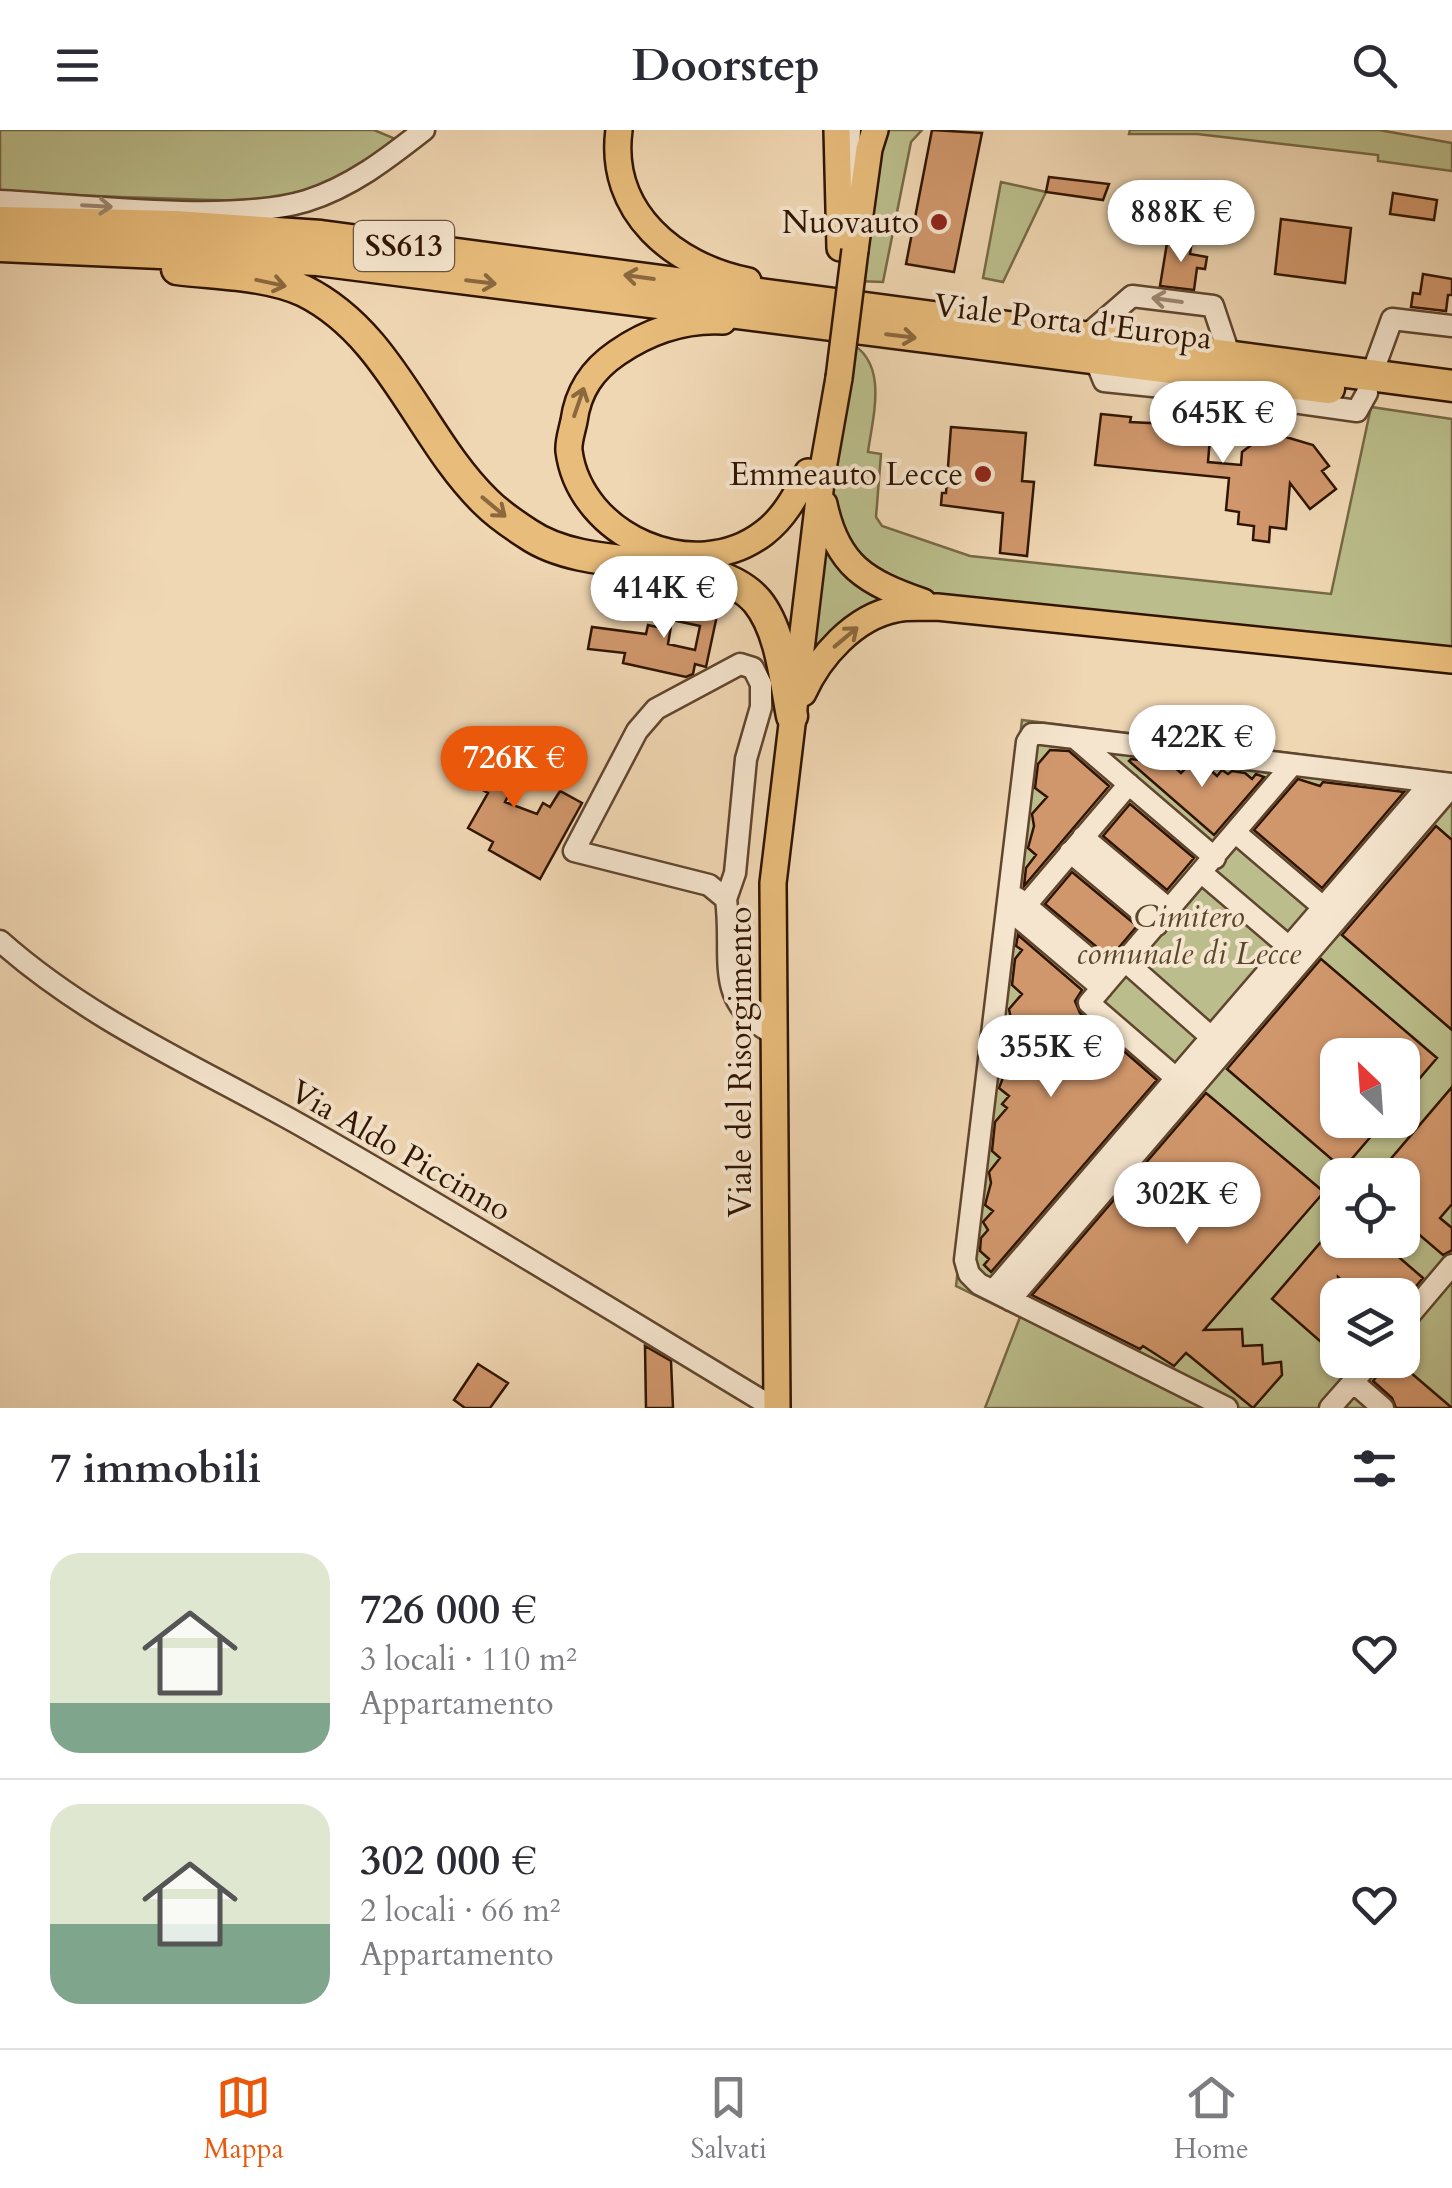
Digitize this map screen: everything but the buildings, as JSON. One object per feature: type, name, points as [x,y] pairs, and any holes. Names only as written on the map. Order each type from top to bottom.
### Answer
[{"type":"highway","name":"SS613","points":[[0,222],[174,226],[321,236],[805,311]]},
{"type":"highway","name":"SS613","points":[[0,246],[318,260],[805,311]]},
{"type":"highway","points":[[0,256],[170,268],[264,280],[318,299],[335,309],[384,362],[486,502],[532,537],[573,556],[710,574],[740,586],[758,602],[769,622],[792,716]]},
{"type":"highway","name":"Viale Porta d'Europa","points":[[805,311],[1234,369],[1369,383],[1452,386]]},
{"type":"highway","name":"Viale Porta d'Europa","points":[[1369,383],[1452,406]]},
{"type":"main road","points":[[619,130],[620,174],[628,199],[661,242],[722,276],[784,288],[805,311]]},
{"type":"main road","points":[[837,130],[848,249]]},
{"type":"main road","points":[[848,249],[876,130]]},
{"type":"main road","name":"Viale del Risorgimento","points":[[775,1408],[773,883],[815,473],[848,249]]},
{"type":"main road","points":[[805,311],[702,320],[664,328],[634,342],[588,378],[576,408],[569,450],[579,482],[596,513],[623,536],[660,550],[688,554],[711,554],[742,546],[764,534],[790,508],[815,473]]},
{"type":"main road","points":[[815,473],[828,522],[845,559],[875,583],[937,607]]},
{"type":"main road","points":[[792,716],[817,664],[858,627],[896,609],[937,607],[1452,660]]},
{"type":"street","points":[[0,201],[177,210],[266,209],[305,202],[340,188],[381,164],[424,130]]},
{"type":"street","points":[[848,249],[850,130]]},
{"type":"street","points":[[1132,296],[1212,306],[1234,369],[1211,392],[1104,380],[1091,348],[1132,296]]},
{"type":"street","points":[[1369,383],[1392,319],[1452,326]]},
{"type":"street","points":[[726,899],[710,885],[574,851],[636,731],[656,710],[740,664],[753,668],[761,684],[762,707],[746,759],[735,873],[726,899],[736,1005],[750,1021],[772,1034]]},
{"type":"street","points":[[1227,1408],[1002,1295],[969,1274],[966,1260],[1014,902],[1027,742],[1032,734],[1085,739],[1445,784]]},
{"type":"street","points":[[1085,739],[1128,784],[1219,854],[1323,908]]},
{"type":"street","points":[[1085,739],[1219,854],[1289,947]]},
{"type":"street","points":[[1176,1078],[1089,1002],[1292,764]]},
{"type":"street","points":[[1014,902],[1077,845],[1128,784]]},
{"type":"street","points":[[1002,1295],[1176,1078],[1289,947],[1445,784]]},
{"type":"street","points":[[1002,1295],[1445,784]]},
{"type":"street","points":[[1077,845],[1163,918]]},
{"type":"street","points":[[1014,902],[1113,975],[1212,1038]]},
{"type":"street","name":"Via Aldo Piccinno","points":[[0,942],[36,974],[92,1012],[418,1192],[775,1408]]},
{"type":"street","points":[[1420,1303],[1452,1265]]},
{"type":"street","points":[[1330,1408],[1356,1378]]},
{"type":"street","points":[[1353,1382],[1383,1408]]},
{"type":"green space","points":[[0,130],[374,130],[398,140],[346,175],[306,191],[263,199],[197,200],[0,191]]},
{"type":"green space","points":[[883,130],[922,130],[911,142],[883,282],[856,281]]},
{"type":"green space","points":[[1130,130],[1379,130],[1452,143],[1452,171],[1378,161],[1378,155],[1197,134],[1129,134]]},
{"type":"green space","points":[[1001,182],[1046,192],[1003,282],[983,278]]},
{"type":"green space","points":[[849,342],[862,351],[874,376],[875,406],[868,452],[881,454],[876,517],[882,526],[970,556],[1331,594],[1371,407],[1452,419],[1452,651],[921,592],[854,556],[831,493]]},
{"type":"green space","points":[[824,542],[895,601],[812,654]]},
{"type":"green space","name":"Cimitero comunale di Lecce","points":[[1022,720],[1452,773],[1452,1408],[985,1408],[1020,1317],[956,1286]]},
{"type":"place","name":"Nuovauto","points":[[939,222]]},
{"type":"place","name":"Emmeauto Lecce","points":[[983,474]]}]
